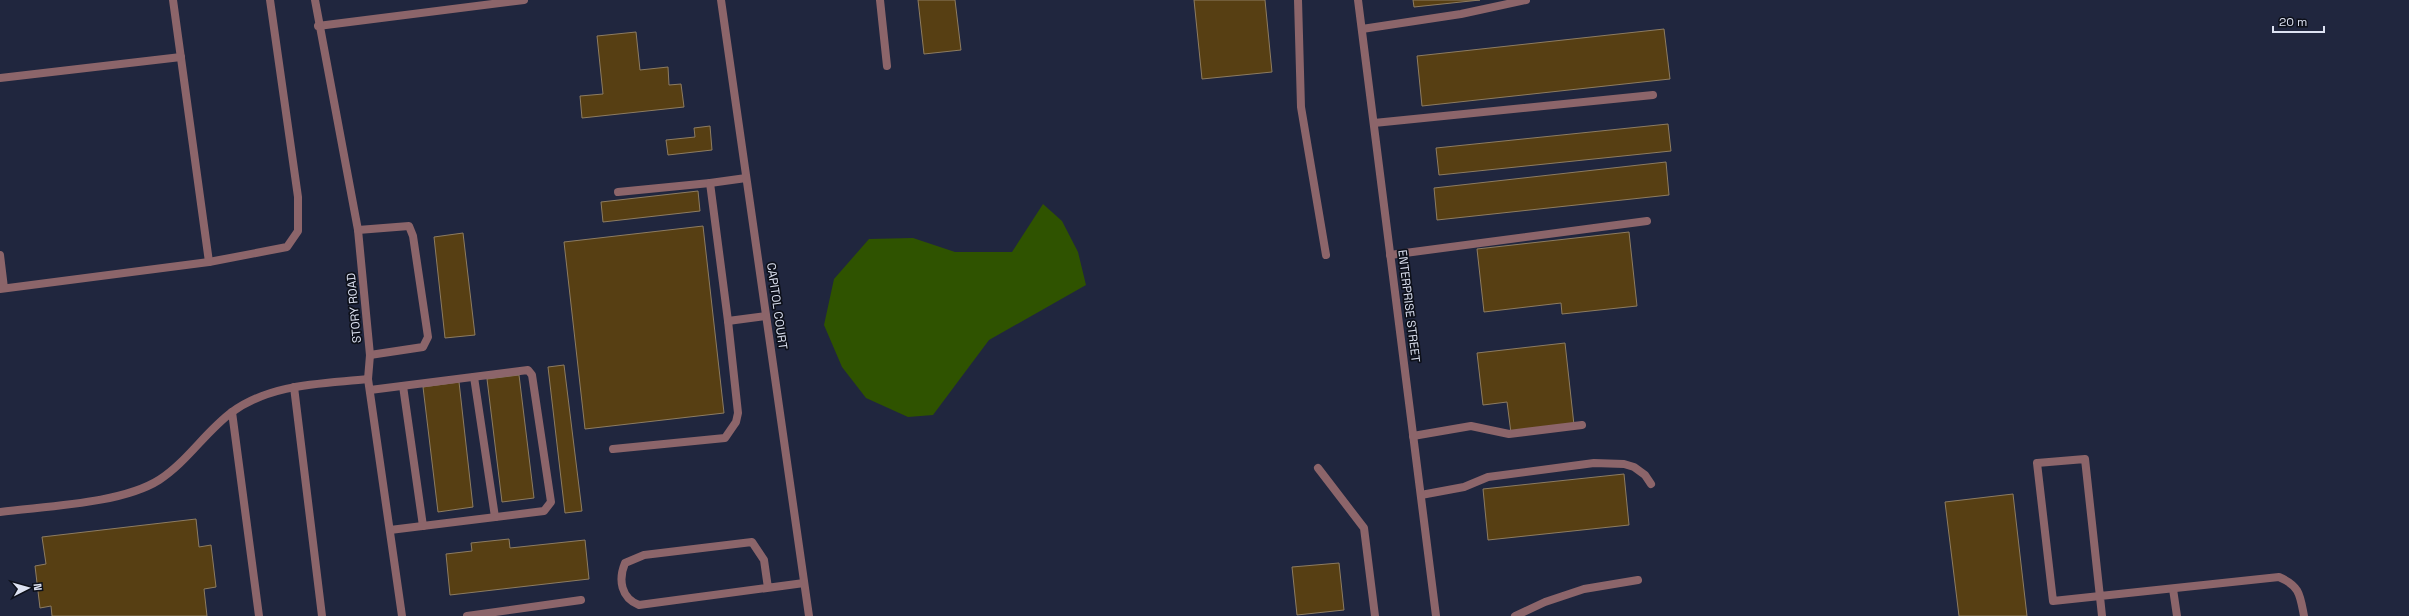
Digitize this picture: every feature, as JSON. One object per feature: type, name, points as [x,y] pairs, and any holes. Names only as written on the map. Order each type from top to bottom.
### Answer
[{"type":"street","points":[[173,0],[209,262]]},
{"type":"street","points":[[0,255],[2,288],[209,262],[287,247],[298,231],[298,197],[270,0]]},
{"type":"street","name":"STORY ROAD","points":[[315,0],[318,26],[358,230],[370,355],[368,379],[402,616]]},
{"type":"street","points":[[318,26],[524,0]]},
{"type":"street","name":"CAPITOL COURT","points":[[721,0],[809,616]]},
{"type":"street","points":[[880,0],[887,66]]},
{"type":"street","points":[[1298,0],[1301,107],[1326,255]]},
{"type":"street","name":"ENTERPRISE STREET","points":[[1358,0],[1436,616]]},
{"type":"street","points":[[1362,29],[1461,14],[1526,0]]},
{"type":"street","points":[[0,78],[181,57]]},
{"type":"street","points":[[1374,123],[1653,95]]},
{"type":"street","points":[[618,192],[746,178]]},
{"type":"street","points":[[613,449],[725,438],[736,422],[738,413],[728,321],[710,183]]},
{"type":"street","points":[[1390,255],[1647,221]]},
{"type":"street","points":[[358,230],[409,226],[413,236],[428,338],[423,347],[370,355]]},
{"type":"street","points":[[728,321],[766,316]]},
{"type":"street","points":[[370,390],[528,370],[532,375],[552,502],[544,511],[390,530]]},
{"type":"street","points":[[474,377],[495,517]]},
{"type":"street","points":[[0,512],[101,499],[137,490],[160,480],[232,412],[270,392],[294,386],[368,379]]},
{"type":"street","points":[[294,386],[322,616]]},
{"type":"street","points":[[403,386],[423,526]]},
{"type":"street","points":[[232,412],[259,616]]},
{"type":"street","points":[[1413,436],[1471,426],[1509,434],[1582,425]]},
{"type":"street","points":[[2102,616],[2100,597],[2085,459],[2037,463],[2052,601],[2100,597],[2279,577],[2292,583],[2299,592],[2304,616]]},
{"type":"street","points":[[1421,495],[1464,487],[1488,478],[1594,463],[1624,464],[1634,467],[1645,475],[1651,484]]},
{"type":"street","points":[[1318,468],[1364,528],[1375,616]]},
{"type":"street","points":[[768,588],[764,560],[752,542],[644,555],[625,563],[622,570],[622,591],[629,601],[639,605],[768,588],[804,583]]},
{"type":"street","points":[[1514,616],[1545,602],[1584,589],[1638,580]]},
{"type":"street","points":[[2173,589],[2177,616]]},
{"type":"street","points":[[467,616],[581,600]]},
{"type":"green space","points":[[1043,204],[1062,221],[1078,252],[1086,285],[989,340],[933,415],[908,417],[866,398],[842,367],[824,325],[834,279],[869,239],[913,238],[955,252],[1012,252]]},
{"type":"building","points":[[918,0],[955,0],[961,50],[924,54]]},
{"type":"building","points":[[1194,0],[1265,0],[1272,72],[1202,79]]},
{"type":"building","points":[[1413,0],[1480,0],[1414,7]]},
{"type":"building","points":[[1664,29],[1670,79],[1422,106],[1417,56]]},
{"type":"building","points":[[636,32],[640,70],[668,67],[669,85],[681,84],[684,107],[582,118],[580,96],[603,94],[597,36]]},
{"type":"building","points":[[1668,124],[1671,151],[1439,175],[1436,148]]},
{"type":"building","points":[[710,126],[712,150],[668,155],[666,140],[695,137],[694,128]]},
{"type":"building","points":[[1666,162],[1669,195],[1437,220],[1434,188]]},
{"type":"building","points":[[698,191],[700,211],[603,222],[601,202]]},
{"type":"building","points":[[703,226],[724,413],[585,429],[564,242]]},
{"type":"building","points":[[1629,232],[1637,306],[1562,314],[1561,303],[1484,312],[1477,249]]},
{"type":"building","points":[[463,233],[475,335],[445,338],[434,237]]},
{"type":"building","points":[[1565,343],[1574,425],[1511,433],[1507,402],[1483,405],[1477,353]]},
{"type":"building","points":[[564,365],[582,511],[565,513],[548,367]]},
{"type":"building","points":[[519,375],[534,498],[502,502],[487,379]]},
{"type":"building","points":[[459,382],[473,507],[438,512],[423,387]]},
{"type":"building","points":[[1624,474],[1629,525],[1488,540],[1483,489]]},
{"type":"building","points":[[2013,494],[2027,616],[1959,616],[1945,502]]},
{"type":"building","points":[[196,519],[199,547],[211,545],[216,587],[204,589],[207,616],[52,616],[51,606],[40,608],[35,566],[46,564],[42,537]]},
{"type":"building","points":[[509,539],[510,548],[585,540],[589,579],[450,595],[446,554],[472,551],[471,543]]},
{"type":"building","points":[[1339,563],[1344,610],[1297,615],[1292,567]]}]
